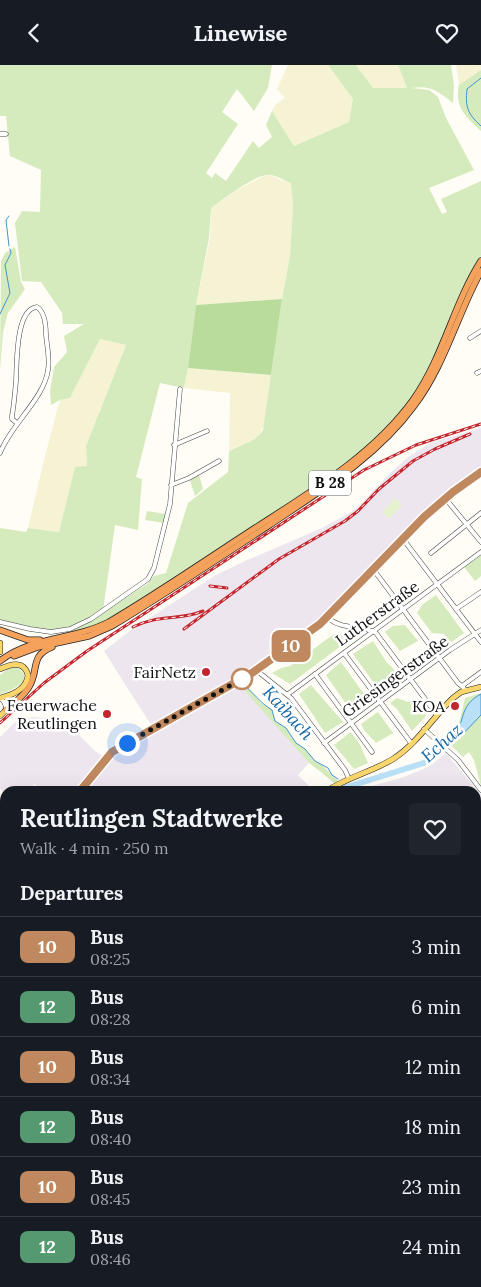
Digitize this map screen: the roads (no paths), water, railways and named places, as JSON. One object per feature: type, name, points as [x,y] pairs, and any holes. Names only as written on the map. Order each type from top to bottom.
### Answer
[{"type":"highway","name":"B 28","points":[[0,661],[20,648],[84,632],[115,618],[288,506],[369,447],[403,412],[423,385],[441,352],[466,290],[481,261]]},
{"type":"highway","name":"B 28","points":[[0,667],[20,653],[38,647],[89,636],[131,615],[287,513],[373,450],[406,417],[430,382],[445,354],[470,292],[481,271]]},
{"type":"highway","points":[[0,630],[28,640],[50,640]]},
{"type":"highway","points":[[4,709],[30,685],[38,657],[46,649],[58,643]]},
{"type":"main road","points":[[0,643],[0,652]]},
{"type":"main road","points":[[0,667],[10,664],[19,665],[24,667],[28,675],[26,684],[10,695],[0,699]]},
{"type":"main road","points":[[336,786],[388,763],[402,753],[451,699],[464,689],[481,687]]},
{"type":"main road","points":[[0,716],[4,709]]},
{"type":"street","points":[[0,135],[6,134]]},
{"type":"street","points":[[0,453],[17,423],[35,399],[47,375],[48,363],[44,318],[40,309],[34,307],[28,310],[25,315],[17,345],[16,383],[12,419],[17,423]]},
{"type":"street","points":[[470,338],[481,331]]},
{"type":"street","points":[[0,622],[51,632],[70,629],[92,619],[148,579],[153,573],[167,518],[180,389]]},
{"type":"street","points":[[174,445],[207,431]]},
{"type":"street","points":[[171,485],[219,461]]},
{"type":"street","points":[[84,786],[112,752],[256,671],[315,628],[445,498],[481,472]]},
{"type":"street","points":[[445,498],[481,542]]},
{"type":"street","points":[[431,553],[481,513]]},
{"type":"street","points":[[402,539],[481,643]]},
{"type":"street","name":"Lutherstraße","points":[[288,694],[481,552]]},
{"type":"street","points":[[374,569],[464,689],[481,672]]},
{"type":"street","points":[[456,609],[481,592]]},
{"type":"street","points":[[327,617],[338,625],[373,631],[437,715]]},
{"type":"street","name":"Griesingerstraße","points":[[324,743],[474,633],[481,631]]},
{"type":"street","points":[[344,653],[411,743]]},
{"type":"street","points":[[256,671],[288,694],[349,779]]},
{"type":"street","points":[[315,674],[372,752]]},
{"type":"street","points":[[0,699],[4,702],[4,709]]},
{"type":"street","points":[[424,729],[458,760],[478,786]]},
{"type":"water","points":[[481,694],[481,715],[461,736],[457,735],[467,706]]},
{"type":"waterway","points":[[481,78],[467,89],[466,96],[468,110],[481,126]]},
{"type":"waterway","points":[[9,216],[6,220],[9,246]]},
{"type":"waterway","points":[[0,314],[10,293],[5,265],[11,253],[10,249]]},
{"type":"waterway","name":"Kaibach","points":[[242,683],[272,710],[275,721],[286,728],[296,743],[305,749],[315,761],[328,768],[332,775],[338,779]]},
{"type":"waterway","name":"Echaz","points":[[350,786],[424,763],[448,743],[463,725]]},
{"type":"railway","points":[[0,723],[44,683],[87,651],[364,470],[416,445],[481,424]]},
{"type":"railway","points":[[184,629],[279,559],[345,521],[413,461],[470,434]]},
{"type":"railway","points":[[210,586],[227,588]]},
{"type":"railway","points":[[133,627],[152,620],[186,616],[203,611]]},
{"type":"place","name":"FairNetz","points":[[206,672]]},
{"type":"place","name":"KOA","points":[[455,706]]},
{"type":"place","name":"Feuerwache Reutlingen","points":[[107,714]]}]
